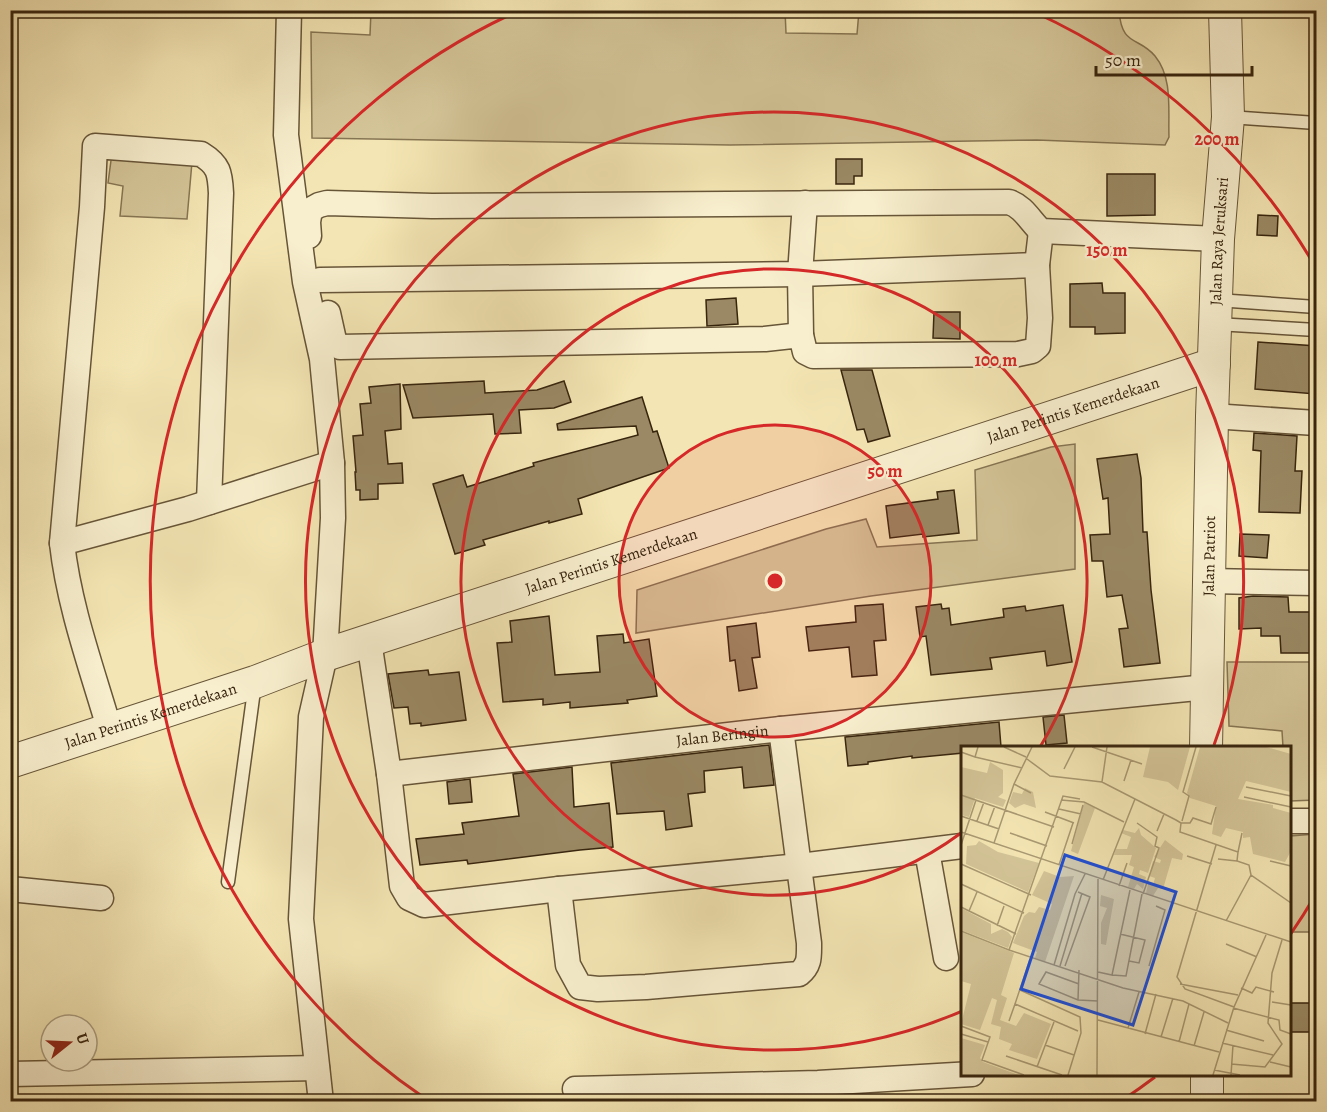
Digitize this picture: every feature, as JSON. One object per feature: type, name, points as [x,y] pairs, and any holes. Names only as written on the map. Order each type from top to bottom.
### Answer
[{"type":"street","points":[[289,10],[286,135],[313,281],[334,340],[340,347],[765,339],[801,335]]},
{"type":"street","name":"Jalan Raya Jeruksari","points":[[1214,364],[1218,239],[1228,117],[1225,10]]},
{"type":"street","points":[[110,731],[74,609],[62,543],[92,207],[95,146],[201,154],[214,163],[220,176],[209,502]]},
{"type":"street","points":[[321,1101],[301,919],[311,717],[325,655],[333,518],[332,463],[308,222],[308,214],[313,207],[327,203],[444,206],[1009,202],[1023,210],[1041,231],[1218,239]]},
{"type":"street","points":[[805,203],[800,274],[801,335],[805,352],[813,356],[1029,352],[1036,349],[1039,335],[1037,266],[1041,231]]},
{"type":"street","points":[[313,281],[800,274],[1037,266]]},
{"type":"street","name":"Jalan Patriot","points":[[1206,746],[1198,688],[1209,581],[1214,364]]},
{"type":"street","name":"Jalan Perintis Kemerdekaan","points":[[10,762],[255,682],[325,655],[1214,364]]},
{"type":"street","points":[[1212,416],[1317,423]]},
{"type":"street","points":[[62,543],[209,502],[332,463]]},
{"type":"street","points":[[1209,581],[1317,582]]},
{"type":"street","points":[[369,641],[389,774],[402,886],[414,902],[424,905],[437,904],[559,889],[800,866],[961,846]]},
{"type":"street","name":"Jalan Beringin","points":[[389,774],[781,729],[1198,688]]},
{"type":"street","points":[[559,889],[568,965],[580,987],[597,989],[646,987],[799,974],[807,968],[809,943],[781,729]]},
{"type":"street","points":[[1291,821],[1317,821]]},
{"type":"street","points":[[927,851],[946,958]]},
{"type":"street","points":[[10,889],[101,898]]},
{"type":"street","points":[[10,1074],[317,1068]]},
{"type":"street","points":[[575,1089],[806,1084],[961,1075]]},
{"type":"street","points":[[1207,1076],[1207,1101]]},
{"type":"lane","points":[[1228,117],[1317,123]]},
{"type":"lane","points":[[1216,312],[1317,307]]},
{"type":"lane","points":[[1216,312],[1317,330]]},
{"type":"lane","points":[[228,882],[255,682]]},
{"type":"shaded area","points":[[785,10],[786,33],[857,34],[859,11],[1119,11],[1127,36],[1155,56],[1165,74],[1169,137],[1165,145],[1037,140],[730,145],[312,138],[311,32],[370,35],[371,11]]},
{"type":"shaded area","points":[[112,153],[192,162],[187,219],[120,216],[123,186],[108,183]]},
{"type":"shaded area","points":[[1075,444],[1075,569],[871,596],[636,633],[637,590],[826,529],[866,519],[877,547],[977,540],[975,470],[1051,447]]},
{"type":"shaded area","points":[[1227,662],[1316,662],[1316,800],[1291,801],[1291,746],[1283,746],[1282,731],[1229,726]]},
{"type":"shaded area","points":[[1316,834],[1316,983],[1311,983],[1311,932],[1291,932],[1291,836]]},
{"type":"building","points":[[836,159],[862,159],[862,176],[854,176],[854,184],[836,184]]},
{"type":"building","points":[[1107,174],[1155,174],[1155,215],[1107,216]]},
{"type":"building","points":[[1258,215],[1278,216],[1277,236],[1257,235]]},
{"type":"building","points":[[1102,283],[1103,293],[1125,293],[1125,333],[1095,334],[1095,327],[1070,327],[1070,284]]},
{"type":"building","points":[[736,298],[738,324],[707,326],[706,300]]},
{"type":"building","points":[[934,312],[960,312],[960,339],[933,338]]},
{"type":"building","points":[[1258,342],[1317,346],[1316,394],[1255,389]]},
{"type":"building","points":[[841,370],[872,370],[890,436],[868,442],[864,429],[857,430]]},
{"type":"building","points":[[484,381],[485,393],[537,390],[564,381],[571,402],[554,408],[519,410],[521,433],[495,434],[493,414],[413,418],[403,385]]},
{"type":"building","points":[[400,384],[401,429],[385,431],[388,464],[402,463],[403,483],[378,484],[378,499],[360,500],[360,490],[356,490],[353,436],[363,435],[360,404],[371,403],[369,387]]},
{"type":"building","points":[[642,397],[653,432],[657,431],[669,468],[578,499],[582,514],[483,540],[485,545],[455,554],[433,484],[463,475],[467,487],[534,466],[533,463],[638,435],[636,426],[558,430],[557,424]]},
{"type":"building","points":[[1254,433],[1297,436],[1295,471],[1302,471],[1300,513],[1259,512],[1261,451],[1253,450]]},
{"type":"building","points":[[1137,454],[1141,478],[1143,532],[1147,532],[1160,663],[1124,667],[1119,629],[1128,628],[1122,595],[1107,597],[1103,561],[1092,561],[1090,535],[1110,534],[1108,498],[1103,499],[1097,459]]},
{"type":"building","points":[[954,490],[959,533],[890,538],[886,506],[938,499],[937,492]]},
{"type":"building","points":[[1240,534],[1269,535],[1267,558],[1239,556]]},
{"type":"building","points":[[1288,597],[1289,612],[1311,612],[1311,653],[1281,653],[1280,636],[1261,636],[1261,628],[1239,629],[1239,598]]},
{"type":"building","points":[[883,604],[886,640],[874,641],[877,675],[852,677],[849,647],[809,651],[806,627],[856,622],[855,606]]},
{"type":"building","points":[[941,604],[942,609],[949,608],[951,625],[1004,617],[1003,609],[1025,606],[1026,611],[1063,605],[1072,662],[1047,666],[1045,651],[990,658],[992,669],[931,675],[926,636],[920,637],[916,607]]},
{"type":"building","points":[[549,616],[555,675],[600,672],[597,636],[623,634],[624,643],[649,639],[657,696],[627,700],[628,703],[570,708],[570,702],[543,705],[543,699],[503,702],[497,643],[512,642],[510,621]]},
{"type":"building","points":[[756,623],[760,657],[752,658],[757,688],[739,691],[735,660],[730,661],[727,627]]},
{"type":"building","points":[[428,670],[429,675],[459,672],[466,720],[421,726],[421,723],[410,724],[408,707],[394,708],[388,674]]},
{"type":"building","points":[[1064,715],[1067,743],[1046,745],[1043,717]]},
{"type":"building","points":[[999,722],[1001,746],[961,746],[961,753],[912,758],[912,756],[848,766],[845,737]]},
{"type":"building","points":[[769,745],[774,785],[744,788],[742,767],[704,771],[705,792],[688,794],[692,826],[666,830],[664,811],[617,814],[611,763]]},
{"type":"building","points":[[572,767],[574,807],[609,803],[613,847],[468,864],[467,860],[420,865],[416,839],[464,834],[462,823],[519,816],[513,774]]},
{"type":"building","points":[[470,779],[472,802],[449,804],[447,782]]},
{"type":"building","points":[[1291,1003],[1317,1003],[1317,1032],[1291,1032]]}]
